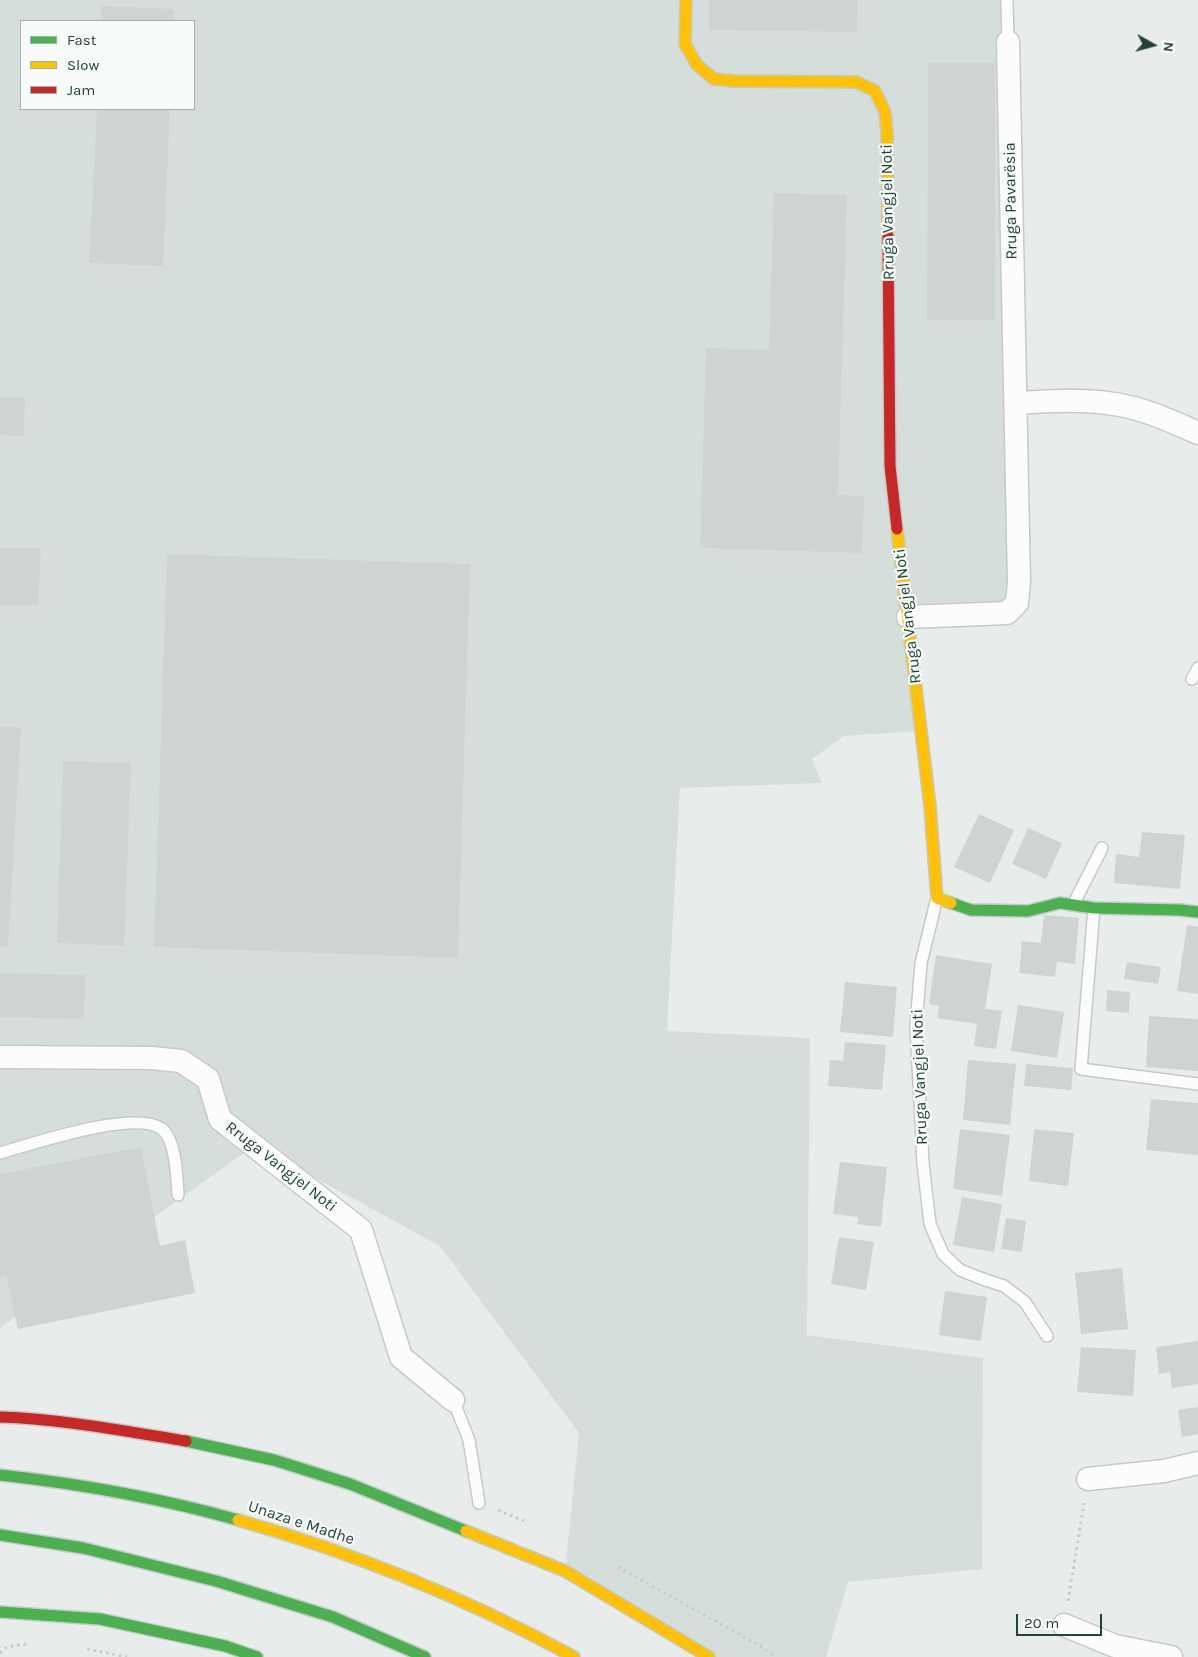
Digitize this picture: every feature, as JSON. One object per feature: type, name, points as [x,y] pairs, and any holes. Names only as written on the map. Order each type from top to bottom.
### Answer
[{"type":"main road","name":"Rruga Vangjel Noti","points":[[686,0],[685,44],[697,65],[714,79],[734,81],[857,82],[875,91],[885,112],[887,132],[890,466],[930,806],[937,898]]},
{"type":"main road","points":[[937,898],[971,910],[1028,910],[1060,903],[1094,908],[1198,912]]},
{"type":"main road","points":[[0,1416],[104,1428],[196,1442],[274,1460],[350,1484],[565,1571],[709,1657]]},
{"type":"main road","name":"Unaza e Madhe","points":[[0,1475],[64,1482],[124,1492],[220,1514],[268,1528],[367,1562],[467,1603],[520,1628],[574,1657]]},
{"type":"main road","points":[[0,1535],[83,1548],[216,1581],[333,1617],[425,1657]]},
{"type":"main road","points":[[4,1616],[100,1619],[225,1646],[256,1657]]},
{"type":"street","name":"Rruga Pavarësia","points":[[908,617],[1008,613],[1017,603],[1019,582],[1008,42]]},
{"type":"street","points":[[1016,402],[1075,400],[1114,404],[1144,411],[1198,433]]},
{"type":"street","name":"Rruga Vangjel Noti","points":[[0,1057],[151,1058],[180,1061],[208,1079],[220,1119],[361,1230],[401,1357],[453,1400]]},
{"type":"street","points":[[1088,1479],[1164,1471],[1198,1463]]},
{"type":"street","points":[[1064,1625],[1115,1646],[1171,1657]]},
{"type":"lane","name":"Rruga Pavarësia","points":[[1007,0],[1008,42]]},
{"type":"lane","points":[[1073,905],[1102,848]]},
{"type":"lane","name":"Rruga Vangjel Noti","points":[[937,898],[921,963],[916,1026],[923,1163],[930,1224],[943,1254],[960,1270],[1004,1286],[1025,1302],[1047,1336]]},
{"type":"lane","points":[[1094,908],[1082,1069],[1198,1084]]},
{"type":"lane","points":[[0,1153],[103,1125],[143,1123],[162,1129],[171,1144],[176,1166],[178,1195]]},
{"type":"lane","points":[[453,1400],[469,1440],[479,1503]]},
{"type":"path","points":[[1064,1625],[1088,1479]]},
{"type":"shaded area","points":[[0,0],[1007,0],[1017,603],[908,617],[921,731],[844,736],[812,759],[822,783],[680,788],[667,1031],[810,1038],[807,1335],[983,1358],[982,1569],[848,1582],[826,1657],[717,1657],[565,1571],[579,1433],[440,1246],[255,1145],[0,1328]]},
{"type":"building","points":[[709,0],[858,0],[857,32],[709,30]]},
{"type":"building","points":[[101,6],[174,9],[174,20],[101,20]]},
{"type":"building","points":[[928,63],[995,63],[995,320],[927,320]]},
{"type":"building","points":[[97,110],[170,110],[163,266],[89,263]]},
{"type":"building","points":[[774,193],[847,195],[838,495],[864,496],[862,553],[700,548],[706,348],[769,350]]},
{"type":"building","points":[[0,397],[25,397],[24,436],[0,435]]},
{"type":"building","points":[[0,548],[41,548],[38,605],[0,606]]},
{"type":"building","points":[[167,554],[470,564],[458,958],[154,947]]},
{"type":"building","points":[[0,726],[21,728],[8,947],[0,946]]},
{"type":"building","points":[[63,761],[131,763],[124,946],[57,943]]},
{"type":"building","points":[[979,814],[1014,830],[990,883],[954,867]]},
{"type":"building","points":[[1028,828],[1062,843],[1046,879],[1012,864]]},
{"type":"building","points":[[1142,832],[1185,835],[1180,889],[1114,883],[1116,854],[1139,857]]},
{"type":"building","points":[[1044,915],[1079,918],[1075,964],[1057,962],[1055,977],[1019,973],[1022,941],[1041,943]]},
{"type":"building","points":[[1187,925],[1198,927],[1198,994],[1177,991]]},
{"type":"building","points":[[936,955],[992,964],[985,1009],[1002,1011],[996,1049],[974,1046],[977,1024],[937,1018],[939,1006],[929,1004]]},
{"type":"building","points":[[1127,962],[1161,967],[1158,984],[1124,979]]},
{"type":"building","points":[[0,973],[85,975],[84,1019],[0,1017]]},
{"type":"building","points":[[845,982],[897,987],[893,1037],[840,1032]]},
{"type":"building","points":[[1107,990],[1130,992],[1129,1013],[1106,1011]]},
{"type":"building","points":[[1018,1005],[1064,1012],[1057,1058],[1011,1051]]},
{"type":"building","points":[[1149,1016],[1198,1019],[1198,1071],[1146,1067]]},
{"type":"building","points":[[845,1042],[886,1045],[882,1090],[828,1086],[830,1060],[843,1061]]},
{"type":"building","points":[[968,1060],[1016,1064],[1010,1125],[963,1120]]},
{"type":"building","points":[[1026,1064],[1073,1068],[1071,1090],[1024,1086]]},
{"type":"building","points":[[1151,1099],[1198,1103],[1198,1155],[1146,1150]]},
{"type":"building","points":[[960,1129],[1010,1135],[1002,1196],[953,1189]]},
{"type":"building","points":[[1034,1129],[1074,1133],[1068,1186],[1029,1181]]},
{"type":"building","points":[[141,1147],[160,1246],[185,1240],[195,1293],[18,1329],[6,1275],[0,1277],[0,1174]]},
{"type":"building","points":[[840,1162],[887,1167],[881,1227],[857,1224],[858,1217],[833,1214]]},
{"type":"building","points":[[962,1197],[1002,1204],[994,1252],[953,1245]]},
{"type":"building","points":[[1006,1218],[1026,1221],[1022,1252],[1001,1249]]},
{"type":"building","points":[[839,1237],[874,1242],[866,1290],[831,1284]]},
{"type":"building","points":[[1122,1268],[1128,1329],[1081,1334],[1075,1273]]},
{"type":"building","points":[[945,1291],[987,1297],[981,1341],[939,1335]]},
{"type":"building","points":[[1198,1341],[1198,1384],[1172,1388],[1170,1372],[1159,1374],[1156,1347]]},
{"type":"building","points":[[1081,1347],[1136,1350],[1133,1396],[1077,1392]]},
{"type":"building","points":[[1198,1407],[1198,1434],[1182,1437],[1178,1410]]},
{"type":"traffic: fast","points":[[951,903],[971,910],[1028,911],[1060,903],[1094,908],[1198,912]]},
{"type":"traffic: fast","points":[[186,1441],[274,1460],[350,1484],[466,1531]]},
{"type":"traffic: fast","points":[[0,1475],[120,1493],[238,1520]]},
{"type":"traffic: fast","points":[[0,1535],[83,1548],[216,1581],[333,1617],[425,1657]]},
{"type":"traffic: fast","points":[[0,1612],[100,1619],[225,1646],[257,1657]]},
{"type":"traffic: slow","points":[[686,0],[685,44],[697,65],[714,79],[734,81],[857,82],[875,91],[885,112],[887,132],[888,236]]},
{"type":"traffic: slow","points":[[897,529],[930,806],[937,898],[951,903]]},
{"type":"traffic: slow","points":[[238,1520],[325,1547],[410,1579],[493,1616],[574,1657]]},
{"type":"traffic: slow","points":[[466,1531],[565,1571],[709,1657]]},
{"type":"traffic: jam","points":[[888,236],[890,466],[897,529]]},
{"type":"traffic: jam","points":[[0,1417],[70,1423],[186,1441]]}]
